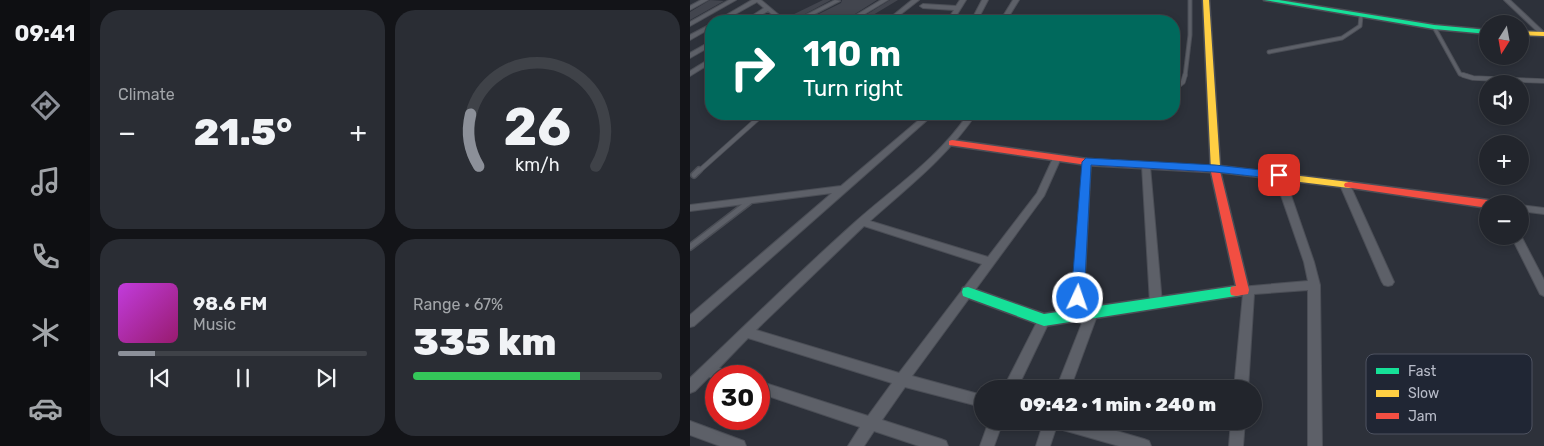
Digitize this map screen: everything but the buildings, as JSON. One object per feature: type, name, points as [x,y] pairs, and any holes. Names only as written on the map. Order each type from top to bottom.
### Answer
[{"type":"street","points":[[690,8],[705,0]]},
{"type":"street","points":[[706,15],[733,0]]},
{"type":"street","points":[[730,15],[757,0],[776,15]]},
{"type":"street","points":[[859,15],[885,0]]},
{"type":"street","points":[[897,15],[916,0]]},
{"type":"street","points":[[954,15],[963,0]]},
{"type":"street","points":[[977,15],[985,0]]},
{"type":"street","points":[[1007,15],[1016,0]]},
{"type":"street","points":[[1206,0],[1215,169],[1246,290],[1241,380]]},
{"type":"street","points":[[1267,0],[1434,27],[1479,31]]},
{"type":"street","points":[[1507,0],[1543,34]]},
{"type":"street","points":[[809,15],[837,1]]},
{"type":"street","points":[[923,6],[958,8]]},
{"type":"street","points":[[757,15],[769,8]]},
{"type":"street","points":[[690,24],[705,16]]},
{"type":"street","points":[[690,38],[705,29]]},
{"type":"street","points":[[1529,33],[1543,34]]},
{"type":"street","points":[[690,56],[705,47]]},
{"type":"street","points":[[690,74],[705,64]]},
{"type":"street","points":[[690,322],[923,120]]},
{"type":"street","points":[[712,365],[862,222],[952,143],[968,120]]},
{"type":"street","points":[[952,143],[1086,162],[1215,169],[1279,175],[1479,203]]},
{"type":"street","points":[[855,446],[988,262],[1041,194],[1057,158]]},
{"type":"street","points":[[1077,315],[1086,162]]},
{"type":"street","points":[[1146,166],[1156,303]]},
{"type":"street","points":[[1279,175],[1309,262],[1314,285],[1315,446]]},
{"type":"street","points":[[1346,185],[1388,282]]},
{"type":"street","points":[[690,208],[844,189]]},
{"type":"street","points":[[1529,209],[1544,210]]},
{"type":"street","points":[[862,222],[988,262]]},
{"type":"street","points":[[1520,245],[1544,292]]},
{"type":"street","points":[[968,292],[1044,320],[1246,290],[1314,285]]},
{"type":"street","points":[[1066,380],[1092,313]]},
{"type":"street","points":[[1014,380],[1044,320]]},
{"type":"street","points":[[745,332],[902,380],[974,399]]},
{"type":"street","points":[[690,387],[705,372]]},
{"type":"street","points":[[770,391],[941,446]]},
{"type":"street","points":[[690,428],[739,446]]},
{"type":"street","points":[[987,446],[993,430]]},
{"type":"street","points":[[1043,446],[1047,430]]},
{"type":"street","points":[[1088,430],[1144,446]]},
{"type":"street","points":[[1236,446],[1237,430]]},
{"type":"lane","points":[[1180,84],[1185,77],[1190,35],[1190,0]]},
{"type":"lane","points":[[1269,52],[1342,38],[1360,26],[1360,16]]},
{"type":"lane","points":[[1434,27],[1460,74],[1473,78],[1544,80]]},
{"type":"lane","points":[[694,175],[757,120]]},
{"type":"lane","points":[[690,247],[749,202]]},
{"type":"traffic: fast","points":[[1267,0],[1434,27],[1479,31]]},
{"type":"traffic: fast","points":[[968,292],[1044,320],[1236,291]]},
{"type":"traffic: slow","points":[[1206,0],[1215,169],[1349,185]]},
{"type":"traffic: slow","points":[[1529,33],[1544,34]]},
{"type":"traffic: jam","points":[[952,143],[1087,162],[1215,169],[1243,290],[1236,291]]},
{"type":"traffic: jam","points":[[1349,185],[1479,203]]},
{"type":"route","points":[[1078,298],[1086,162],[1215,169],[1279,175]]}]
